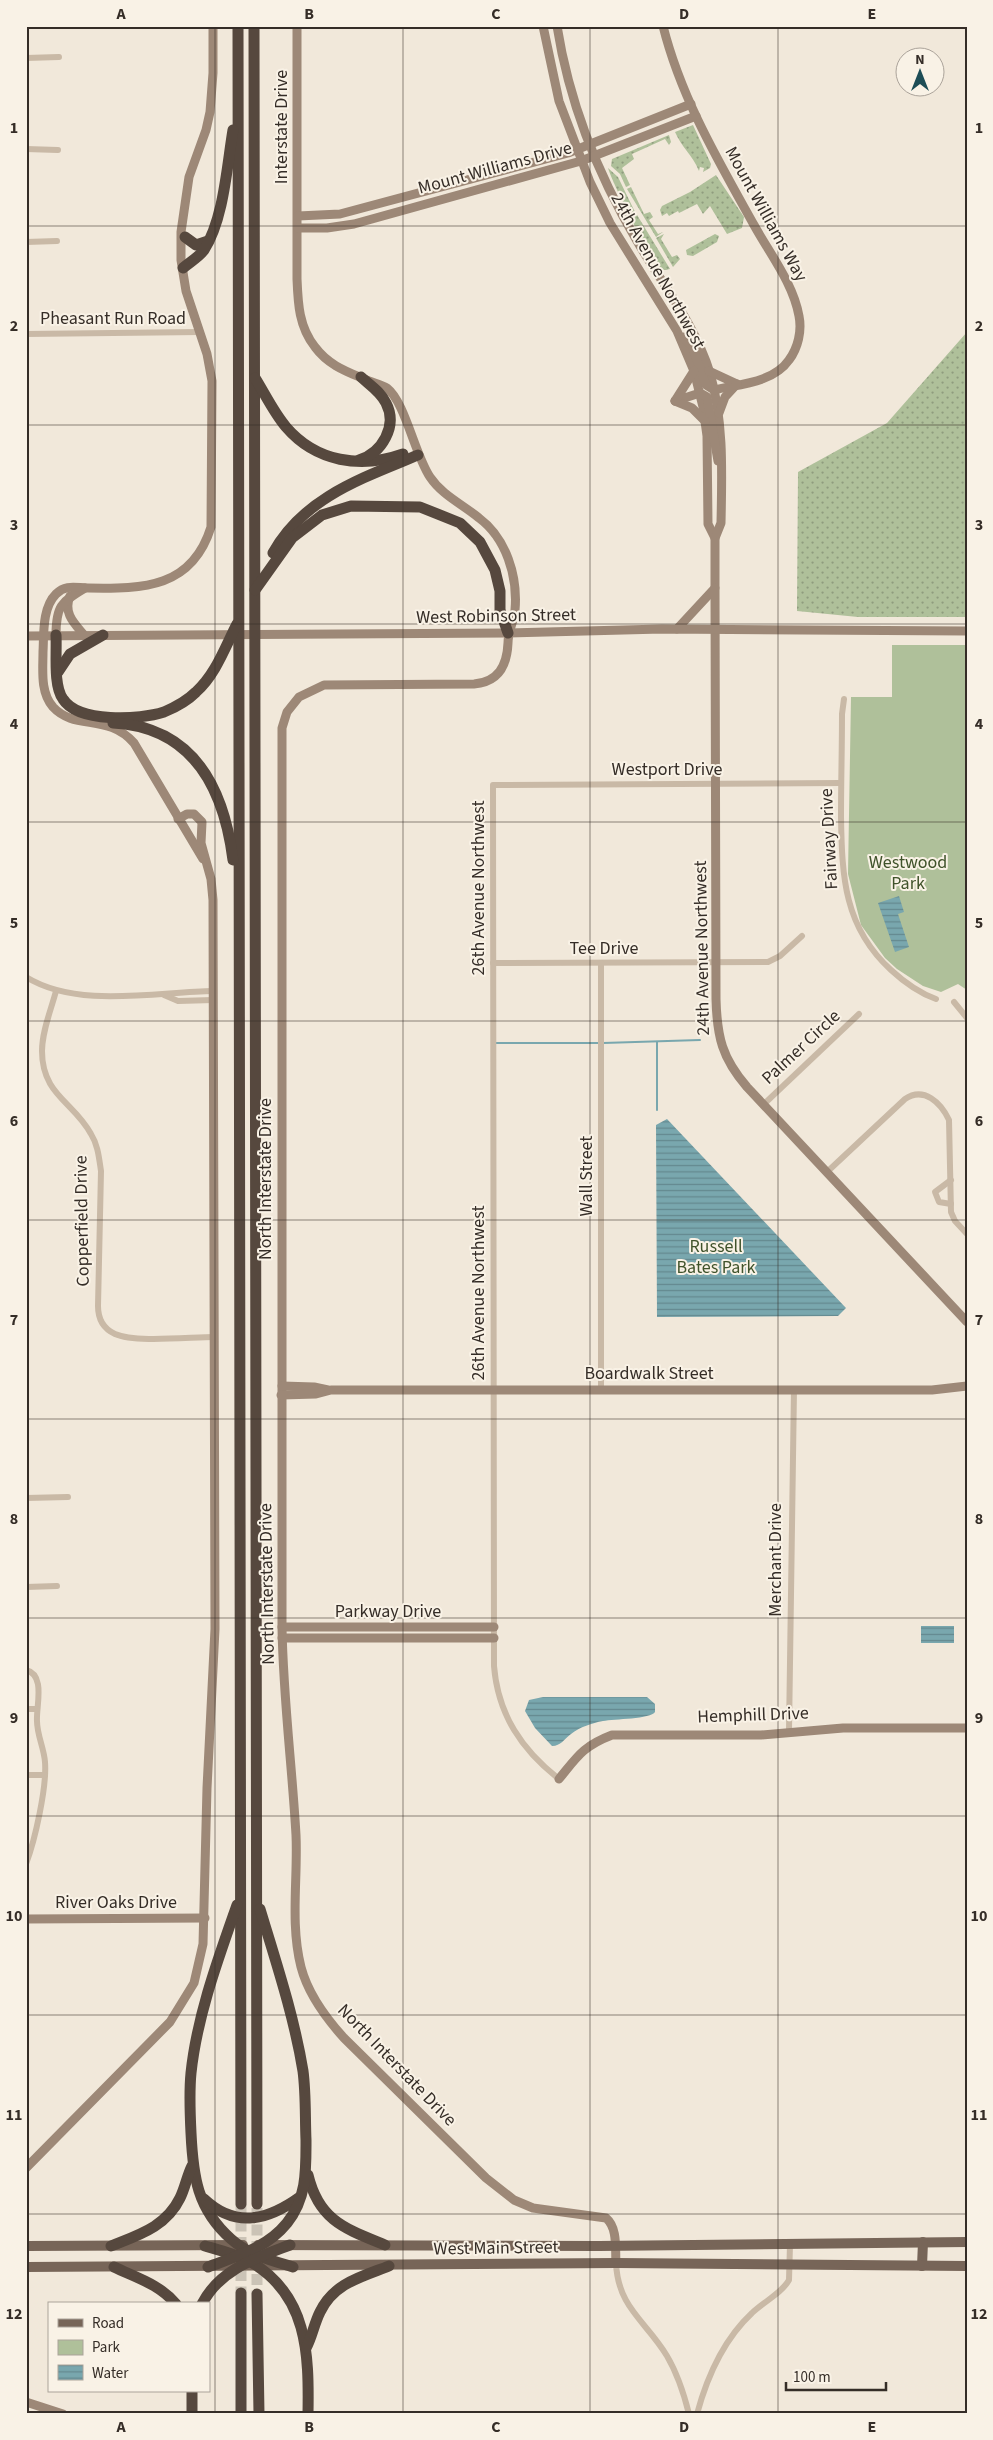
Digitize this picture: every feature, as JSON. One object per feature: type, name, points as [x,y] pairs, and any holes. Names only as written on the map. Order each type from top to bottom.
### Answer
[{"type":"highway","points":[[238,26],[241,2204]]},
{"type":"highway","points":[[254,26],[257,2204]]},
{"type":"highway","points":[[183,268],[201,253],[208,242],[221,197],[238,98]]},
{"type":"highway","points":[[185,237],[196,246],[208,242]]},
{"type":"highway","points":[[254,376],[280,420],[295,436],[319,453],[352,462],[378,462],[417,452]]},
{"type":"highway","points":[[352,462],[365,458],[381,446],[390,422],[387,404],[380,394],[361,377]]},
{"type":"highway","points":[[255,590],[279,542],[305,512],[334,492],[417,452]]},
{"type":"highway","points":[[255,590],[292,538],[322,515],[351,506],[420,507],[460,523],[480,542],[496,570],[500,591],[500,610],[508,633]]},
{"type":"highway","points":[[56,636],[60,696],[70,707],[79,712],[126,717],[154,714],[180,704],[204,684],[239,620]]},
{"type":"highway","points":[[58,674],[70,654],[103,635]]},
{"type":"highway","points":[[99,722],[135,726],[162,736],[185,751],[208,776],[217,792],[228,827],[240,909]]},
{"type":"highway","points":[[240,1897],[223,1946],[193,2053],[190,2092],[192,2166],[199,2195],[216,2223],[274,2281],[289,2300],[301,2322],[306,2348],[308,2414]]},
{"type":"highway","points":[[203,2302],[218,2280],[272,2238],[286,2223],[302,2196],[306,2167],[302,2071],[286,2000],[256,1897]]},
{"type":"highway","points":[[111,2246],[148,2231],[163,2221],[176,2205],[192,2166]]},
{"type":"highway","points":[[306,2167],[314,2195],[329,2216],[349,2231],[385,2245]]},
{"type":"highway","points":[[199,2195],[220,2212],[245,2218],[271,2215],[302,2196]]},
{"type":"highway","points":[[208,2267],[290,2245]]},
{"type":"highway","points":[[205,2246],[293,2267]]},
{"type":"highway","points":[[306,2348],[320,2311],[330,2296],[349,2281],[389,2266]]},
{"type":"highway","points":[[114,2267],[150,2282],[162,2289],[174,2302]]},
{"type":"highway","points":[[241,2293],[242,2414]]},
{"type":"highway","points":[[257,2294],[258,2414]]},
{"type":"highway","points":[[192,2392],[192,2414]]},
{"type":"main road","points":[[183,268],[180,260],[180,232],[184,205],[189,177],[206,130],[210,112],[213,72],[213,26]]},
{"type":"main road","name":"Interstate Drive","points":[[297,26],[298,228]]},
{"type":"main road","name":"24th Avenue Northwest","points":[[542,26],[554,83],[581,162],[610,223],[676,330],[694,371],[705,420],[708,524],[715,538]]},
{"type":"main road","name":"24th Avenue Northwest","points":[[557,26],[569,83],[594,157],[626,222],[686,319],[709,372],[719,415],[722,472],[721,523],[715,538],[716,962],[719,1042],[738,1077],[967,1322]]},
{"type":"main road","points":[[664,26],[691,104]]},
{"type":"main road","name":"Mount Williams Drive","points":[[298,216],[340,214],[576,150],[691,104]]},
{"type":"main road","name":"Mount Williams Way","points":[[691,104],[720,166],[772,254],[799,316],[798,339],[790,358],[785,364],[769,376],[714,390]]},
{"type":"main road","name":"Mount Williams Drive","points":[[298,228],[327,228],[354,224],[581,162],[696,116]]},
{"type":"main road","points":[[184,205],[185,237],[183,268],[186,292],[209,364],[213,399],[213,518],[205,545],[188,567],[165,581],[140,586],[69,587],[55,595],[47,610],[44,636],[44,686],[52,706],[68,718],[99,722],[117,729],[134,743],[206,863]]},
{"type":"main road","name":"North Interstate Drive","points":[[298,228],[298,295],[302,323],[311,341],[324,357],[339,368],[386,388],[395,399],[417,452],[437,486],[480,518],[498,538],[505,550],[514,578],[515,611],[508,633],[508,655],[505,663],[490,681],[474,684],[324,685],[299,697],[284,720],[281,736],[282,1638],[294,1797],[297,1943],[302,1970],[316,2002],[344,2038],[496,2188],[514,2200],[534,2208],[606,2218],[613,2227],[616,2263]]},
{"type":"main road","points":[[676,330],[692,346],[706,385],[714,390]]},
{"type":"main road","points":[[675,401],[694,371]]},
{"type":"main road","points":[[709,372],[737,384],[726,397],[719,415]]},
{"type":"main road","points":[[675,401],[700,393],[707,397],[710,404],[714,446],[722,472]]},
{"type":"main road","points":[[675,401],[692,408],[705,420]]},
{"type":"main road","points":[[56,636],[58,611],[71,595],[86,588]]},
{"type":"main road","points":[[677,629],[715,588]]},
{"type":"main road","points":[[71,595],[67,605],[69,616],[84,635]]},
{"type":"main road","name":"West Robinson Street","points":[[26,636],[508,633],[677,629],[967,631]]},
{"type":"main road","points":[[26,2168],[160,2033],[178,2012],[198,1972],[203,1944],[207,1788],[215,1638],[212,886],[201,843],[202,826],[200,818],[190,814],[178,819]]},
{"type":"main road","name":"Boardwalk Street","points":[[282,1390],[316,1394],[331,1390],[932,1390],[966,1386]]},
{"type":"main road","name":"Parkway Drive","points":[[282,1627],[494,1627]]},
{"type":"main road","name":"Parkway Drive","points":[[282,1638],[494,1638]]},
{"type":"main road","name":"Hemphill Drive","points":[[559,1779],[580,1752],[596,1741],[612,1735],[761,1735],[789,1731],[844,1728],[967,1728]]},
{"type":"main road","name":"River Oaks Drive","points":[[26,1919],[205,1918]]},
{"type":"main road","points":[[922,2266],[924,2242]]},
{"type":"main road","name":"West Main Street","points":[[290,2245],[615,2246],[967,2242]]},
{"type":"main road","points":[[26,2246],[205,2246]]},
{"type":"main road","name":"West Main Street","points":[[293,2267],[616,2263],[967,2266]]},
{"type":"main road","points":[[26,2267],[208,2267]]},
{"type":"main road","points":[[26,2402],[63,2414]]},
{"type":"street","points":[[26,58],[59,58]]},
{"type":"street","points":[[26,149],[58,150]]},
{"type":"street","points":[[26,242],[57,242]]},
{"type":"street","name":"Pheasant Run Road","points":[[26,334],[200,332]]},
{"type":"street","name":"Fairway Drive","points":[[844,700],[841,783],[843,877],[867,943],[884,964],[907,984],[936,999]]},
{"type":"street","name":"Westport Drive","points":[[493,785],[841,783]]},
{"type":"street","name":"26th Avenue Northwest","points":[[493,785],[493,1390],[494,1638],[496,1685],[509,1723],[532,1756],[559,1779]]},
{"type":"street","name":"Tee Drive","points":[[493,963],[768,962],[780,956],[802,936]]},
{"type":"street","name":"Wall Street","points":[[601,963],[601,1390]]},
{"type":"street","points":[[26,977],[56,991],[88,995],[163,995],[178,1000],[213,996]]},
{"type":"street","name":"Copperfield Drive","points":[[56,991],[43,1040],[43,1064],[51,1086],[92,1134],[98,1153],[100,1171],[98,1306],[100,1319],[107,1329],[124,1337],[214,1337]]},
{"type":"street","points":[[954,1002],[967,1018]]},
{"type":"street","name":"Palmer Circle","points":[[764,1104],[859,1014]]},
{"type":"street","points":[[827,1172],[905,1099],[914,1094],[922,1094],[934,1100],[949,1120],[951,1204],[955,1221],[967,1234]]},
{"type":"street","points":[[951,1180],[935,1192],[939,1202],[951,1204]]},
{"type":"street","name":"Merchant Drive","points":[[789,1731],[794,1389]]},
{"type":"street","points":[[26,1498],[68,1498]]},
{"type":"street","points":[[26,1587],[57,1586]]},
{"type":"street","points":[[26,1864],[29,1840],[45,1774],[45,1760],[37,1728],[37,1678],[29,1671]]},
{"type":"street","points":[[26,1709],[37,1709]]},
{"type":"street","points":[[26,1775],[45,1774]]},
{"type":"street","points":[[697,2414],[707,2382],[720,2354],[744,2320],[788,2283],[790,2277],[790,2244]]},
{"type":"street","points":[[616,2263],[617,2282],[624,2300],[667,2356],[689,2414]]},
{"type":"green space","points":[[693,125],[711,164],[710,168],[703,172],[704,168],[700,167],[699,171],[675,132]]},
{"type":"green space","points":[[669,135],[671,142],[669,145],[665,139],[632,154],[634,159],[622,168],[630,185],[626,187],[620,174],[611,166],[612,159]]},
{"type":"green space","points":[[608,168],[618,177],[634,210],[670,269],[661,269],[648,251]]},
{"type":"green space","points":[[716,175],[744,217],[742,228],[727,234],[710,206],[703,214],[697,204],[679,213],[678,211],[669,216],[667,213],[662,216],[660,210],[662,206],[690,192]]},
{"type":"green space","points":[[631,187],[644,214],[650,212],[653,217],[649,220],[658,234],[663,232],[656,237],[627,189]]},
{"type":"green space","points":[[664,234],[661,239],[672,257],[677,255],[680,259],[673,267],[656,238]]},
{"type":"green space","points":[[715,234],[719,236],[717,242],[693,256],[687,255],[686,250]]},
{"type":"green space","points":[[967,332],[967,617],[858,617],[797,611],[798,472],[887,423]]},
{"type":"green space","name":"Westwood Park","points":[[892,645],[967,645],[967,990],[958,984],[941,992],[923,986],[897,969],[885,958],[861,925],[848,874],[851,697],[892,697]]},
{"type":"water","points":[[899,896],[904,912],[898,914],[909,947],[895,952],[878,903]]},
{"type":"water","name":"Russell Bates Park","points":[[667,1119],[846,1308],[838,1316],[657,1317],[656,1125]]},
{"type":"water","points":[[921,1626],[954,1626],[954,1643],[921,1643]]},
{"type":"water","points":[[543,1697],[647,1697],[655,1704],[655,1712],[647,1716],[590,1724],[582,1727],[560,1744],[552,1746],[535,1728],[525,1711],[529,1700]]},
{"type":"waterway","points":[[603,1043],[700,1040]]},
{"type":"waterway","points":[[657,1042],[657,1110]]},
{"type":"waterway","points":[[496,1043],[598,1043]]},
{"type":"tunnel","points":[[241,2204],[241,2293]]},
{"type":"tunnel","points":[[257,2208],[257,2294]]}]
